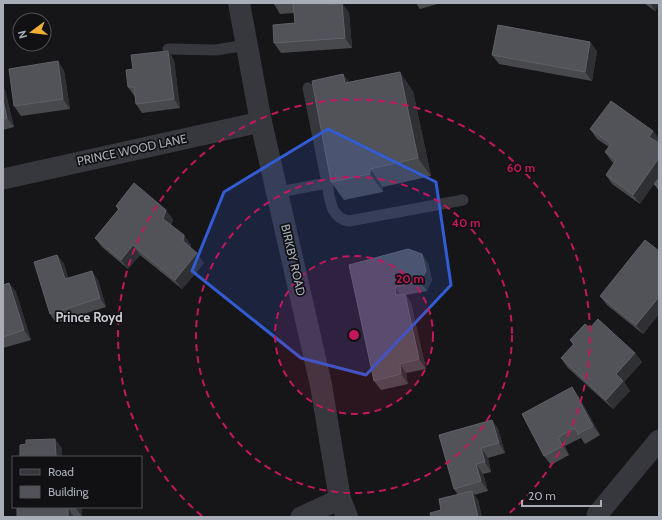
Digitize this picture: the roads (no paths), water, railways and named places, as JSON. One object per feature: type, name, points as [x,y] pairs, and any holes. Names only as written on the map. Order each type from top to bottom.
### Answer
[{"type":"street","name":"BIRKBY ROAD","points":[[239,3],[261,122],[279,192],[322,385],[344,508]]},
{"type":"street","name":"PRINCE WOOD LANE","points":[[3,179],[261,122]]},
{"type":"street","points":[[597,515],[659,440]]},
{"type":"street","points":[[301,517],[344,508]]},
{"type":"lane","points":[[168,49],[216,50],[247,45]]},
{"type":"lane","points":[[308,88],[332,207],[336,215],[341,220],[349,221],[463,200]]},
{"type":"lane","points":[[279,192],[327,183]]},
{"type":"district","name":"Prince Royd","points":[[89,317]]}]
